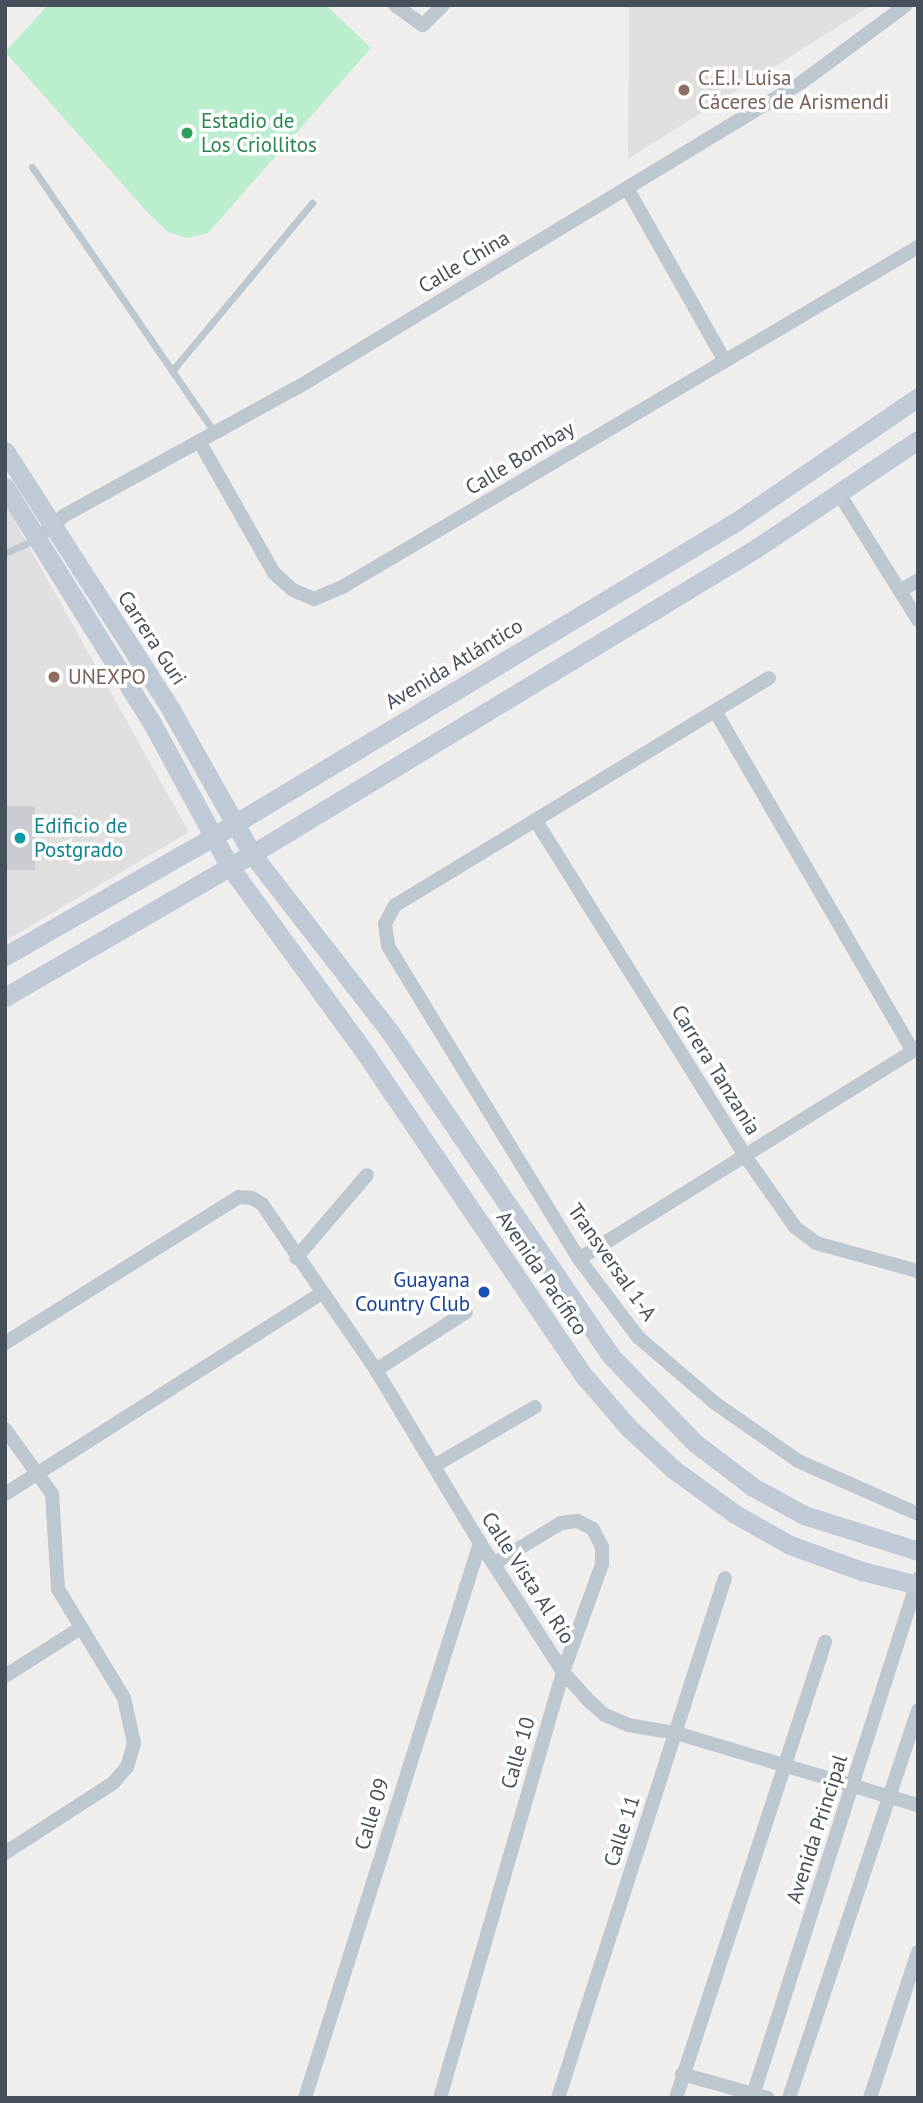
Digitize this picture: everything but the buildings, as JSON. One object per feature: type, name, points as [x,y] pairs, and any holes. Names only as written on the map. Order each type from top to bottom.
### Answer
[{"type":"street","points":[[395,5],[423,25],[443,5]]},
{"type":"street","points":[[907,5],[918,15]]},
{"type":"street","name":"Calle China","points":[[35,540],[52,526],[215,433],[802,82],[907,5]]},
{"type":"street","points":[[627,188],[725,361]]},
{"type":"street","name":"Calle Bombay","points":[[199,441],[274,573],[293,590],[314,599],[344,586],[918,247]]},
{"type":"street","name":"Avenida Atlántico","points":[[5,956],[211,838],[737,521],[918,397]]},
{"type":"street","points":[[5,997],[252,854],[755,549],[918,440]]},
{"type":"street","name":"Carrera Guri","points":[[5,451],[171,710],[252,854]]},
{"type":"street","points":[[5,487],[35,540],[152,723],[211,838],[230,867]]},
{"type":"street","points":[[838,492],[918,620]]},
{"type":"street","points":[[900,591],[918,580]]},
{"type":"street","points":[[536,821],[769,678]]},
{"type":"street","points":[[579,1259],[915,1049],[715,711]]},
{"type":"street","name":"Transversal 1-A","points":[[536,821],[394,905],[385,924],[388,946],[579,1259],[638,1336],[715,1403],[797,1461],[918,1514]]},
{"type":"street","name":"Carrera Tanzania","points":[[536,821],[745,1156],[795,1227],[816,1243],[918,1271]]},
{"type":"street","name":"Avenida Pacífico","points":[[252,854],[435,1098],[611,1356],[652,1404],[695,1443],[774,1498],[860,1536],[918,1551]]},
{"type":"street","name":"Avenida Pacífico","points":[[230,867],[414,1125],[584,1376],[664,1461],[735,1514],[790,1545],[862,1571],[916,1582]]},
{"type":"street","points":[[414,1125],[435,1098]]},
{"type":"street","points":[[296,1258],[367,1175]]},
{"type":"street","name":"Calle Vista Al Río","points":[[5,1343],[239,1197],[262,1204],[296,1258],[376,1370],[480,1543],[563,1672],[606,1714],[628,1725],[676,1732],[855,1783],[918,1805]]},
{"type":"street","points":[[5,1494],[321,1293]]},
{"type":"street","points":[[376,1370],[466,1312]]},
{"type":"street","points":[[434,1466],[535,1407]]},
{"type":"street","points":[[5,1429],[51,1494],[58,1589],[79,1629],[124,1698],[134,1743],[127,1767],[113,1783],[5,1853]]},
{"type":"street","name":"Calle 10","points":[[440,2098],[563,1672],[602,1564],[602,1547],[593,1529],[577,1521],[561,1523],[495,1563]]},
{"type":"street","name":"Calle 09","points":[[305,2098],[480,1543]]},
{"type":"street","name":"Calle 11","points":[[558,2098],[725,1577]]},
{"type":"street","name":"Avenida Principal","points":[[754,2092],[855,1783],[916,1582]]},
{"type":"street","points":[[5,1676],[79,1629]]},
{"type":"street","points":[[676,2098],[788,1766],[825,1642]]},
{"type":"street","points":[[789,2098],[918,1710]]},
{"type":"street","points":[[870,2098],[918,1952]]},
{"type":"street","points":[[682,2074],[768,2098]]},
{"type":"lane","points":[[32,167],[215,433]]},
{"type":"lane","points":[[172,371],[312,203]]},
{"type":"lane","points":[[5,553],[35,540]]},
{"type":"shaded area","name":"C.E.I. Luisa Cáceres de Arismendi","points":[[629,5],[872,5],[628,159]]},
{"type":"shaded area","name":"UNEXPO","points":[[5,504],[189,832],[5,941]]},
{"type":"green space","name":"Estadio de Los Criollitos","points":[[48,5],[326,5],[371,48],[208,233],[187,238],[168,232],[149,214],[5,52]]},
{"type":"place","name":"C.E.I. Luisa Cáceres de Arismendi","points":[[684,90]]},
{"type":"place","name":"Estadio de Los Criollitos","points":[[187,133]]},
{"type":"place","name":"UNEXPO","points":[[54,677]]},
{"type":"place","name":"Edificio de Postgrado","points":[[20,838]]},
{"type":"place","name":"Guayana Country Club","points":[[484,1292]]}]
